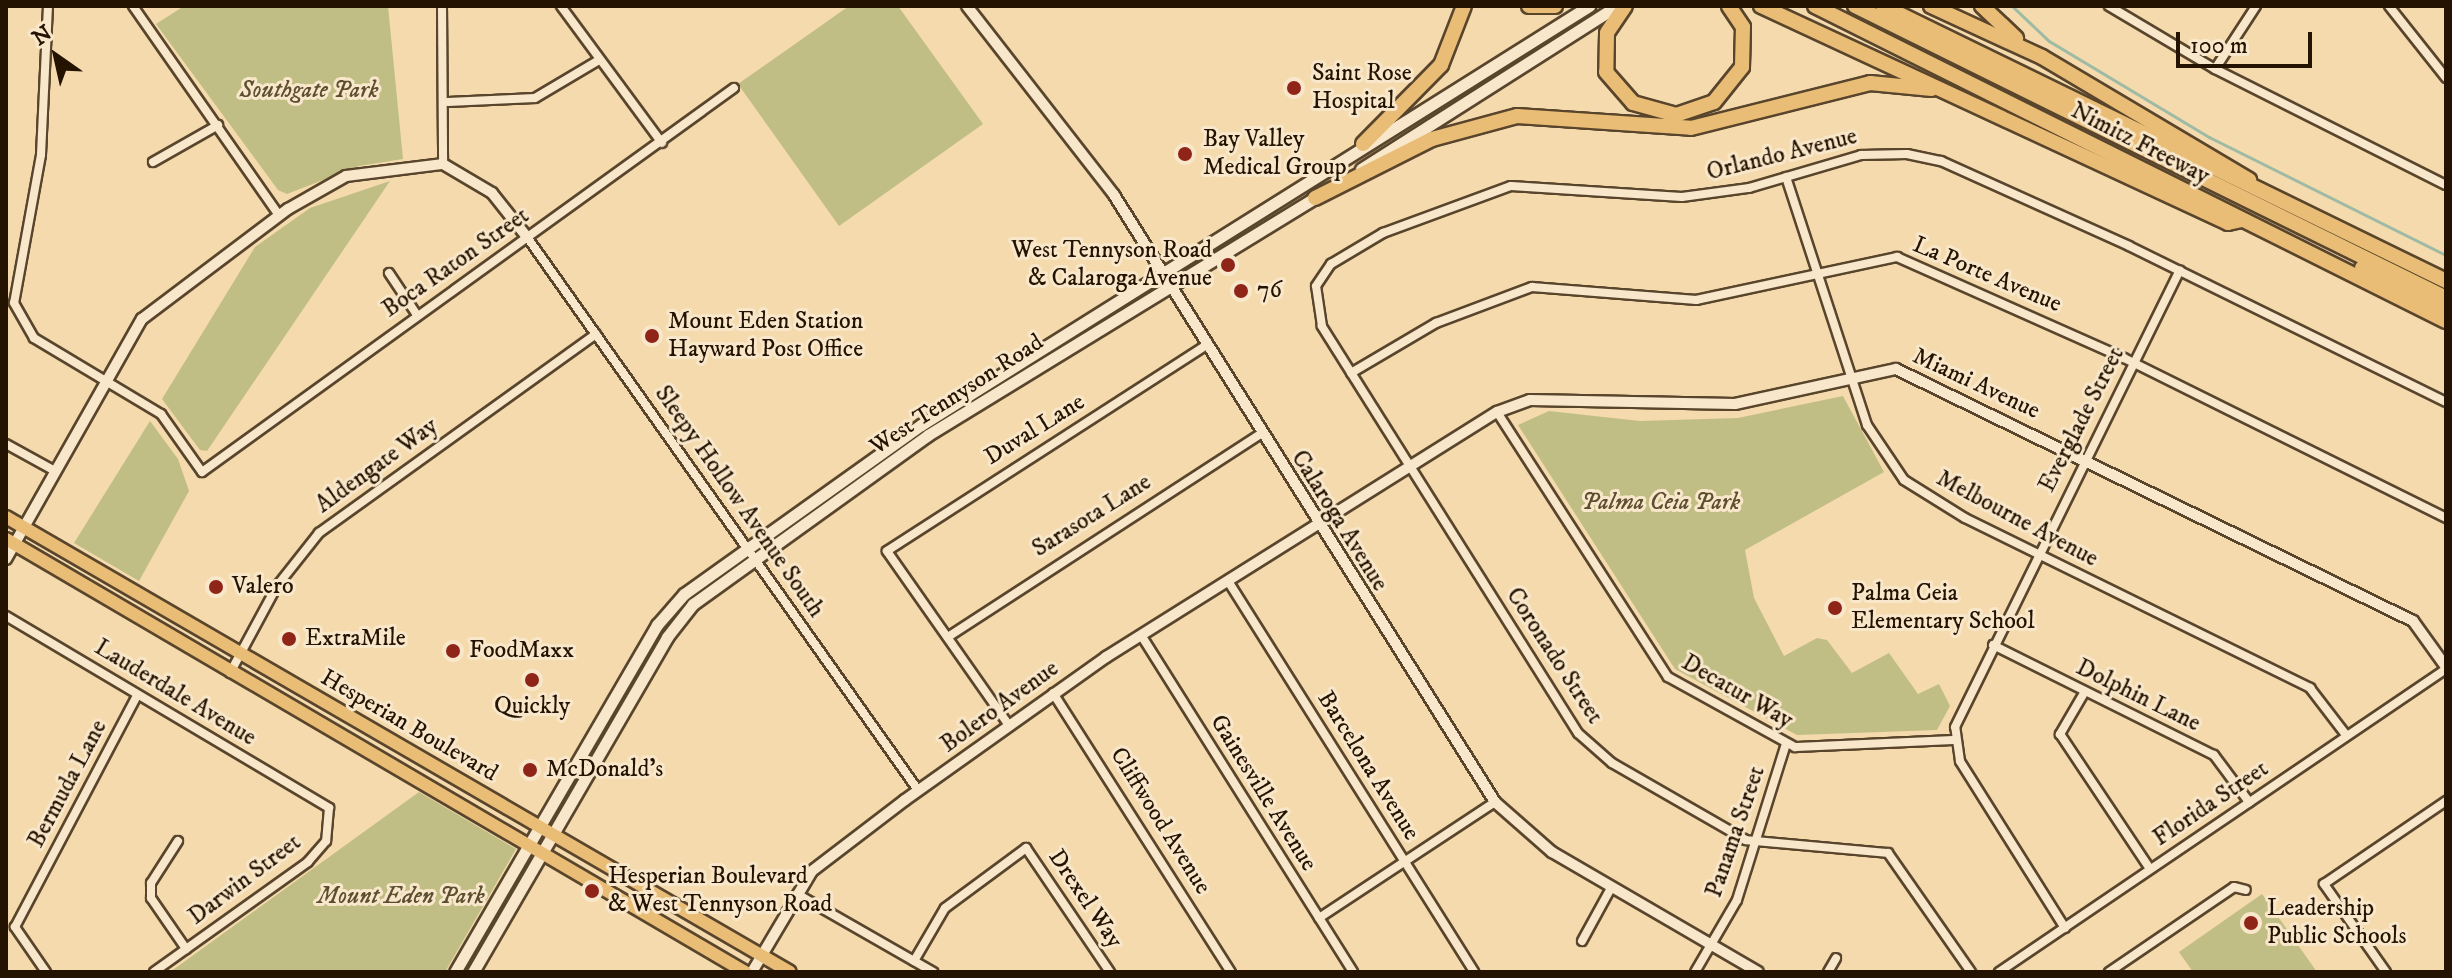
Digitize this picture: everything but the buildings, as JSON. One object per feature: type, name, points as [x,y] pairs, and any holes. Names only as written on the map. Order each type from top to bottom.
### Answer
[{"type":"highway","points":[[1363,144],[1441,65],[1464,6]]},
{"type":"highway","points":[[1529,6],[1555,6]]},
{"type":"highway","points":[[1625,6],[1607,33],[1606,72],[1633,103],[1676,115],[1714,102],[1742,67],[1746,38],[1729,6]]},
{"type":"highway","points":[[1761,6],[1932,89],[2228,223],[2242,220]]},
{"type":"highway","name":"Nimitz Freeway","points":[[1815,6],[2446,321]]},
{"type":"highway","points":[[1855,6],[2444,291]]},
{"type":"highway","name":"Nimitz Freeway","points":[[1883,6],[2274,200],[2422,269],[2444,291]]},
{"type":"highway","points":[[1931,6],[2042,57],[2223,160],[2274,200]]},
{"type":"highway","points":[[1982,6],[2042,57]]},
{"type":"highway","points":[[1315,198],[1432,139],[1517,116],[1691,128],[1870,83],[1932,89]]},
{"type":"highway","points":[[2185,191],[2199,188],[2446,310]]},
{"type":"main road","name":"West Tennyson Road","points":[[455,972],[657,625],[684,594],[921,425],[1363,144],[1589,6]]},
{"type":"main road","name":"West Tennyson Road","points":[[473,972],[667,637],[693,604],[928,435],[1315,198],[1617,6]]},
{"type":"main road","name":"Hesperian Boulevard","points":[[6,517],[790,972]]},
{"type":"main road","name":"Hesperian Boulevard","points":[[10,541],[229,673],[745,972]]},
{"type":"street","points":[[48,6],[41,155],[14,303],[34,338],[105,380]]},
{"type":"street","points":[[133,6],[279,215]]},
{"type":"street","points":[[442,6],[448,102],[443,164]]},
{"type":"street","points":[[561,6],[662,143]]},
{"type":"street","name":"Calaroga Avenue","points":[[967,6],[1095,167],[1495,802],[1535,840],[1611,888],[1758,972]]},
{"type":"street","points":[[2109,6],[2215,69],[2446,185]]},
{"type":"street","points":[[2215,69],[2256,6]]},
{"type":"street","points":[[2389,6],[2446,78]]},
{"type":"street","points":[[448,102],[535,98],[599,60]]},
{"type":"street","name":"Boca Raton Street","points":[[105,380],[161,414],[202,472],[417,315],[662,143],[734,88]]},
{"type":"street","points":[[153,162],[218,125]]},
{"type":"street","name":"Orlando Avenue","points":[[1315,308],[1323,274],[1348,252],[1473,196],[1542,184],[1682,197],[1786,177],[1861,155],[1941,161],[2180,270],[2446,402]]},
{"type":"street","points":[[6,559],[10,541],[23,527],[142,319],[170,291],[279,215],[346,176],[443,164],[492,193],[527,237]]},
{"type":"street","name":"Melbourne Avenue","points":[[1786,177],[1850,377],[1875,442],[1904,480],[2037,554],[2310,688],[2346,735]]},
{"type":"street","name":"Sleepy Hollow Avenue South","points":[[527,237],[918,790]]},
{"type":"street","name":"La Porte Avenue","points":[[1351,373],[1436,323],[1532,287],[1696,300],[1817,275],[1876,257],[1915,262],[2133,362],[2446,518]]},
{"type":"street","name":"Everglade Street","points":[[1955,740],[1959,713],[2180,270]]},
{"type":"street","points":[[389,273],[417,315]]},
{"type":"street","name":"Coronado Street","points":[[1315,308],[1409,467],[1578,733],[1612,763],[1756,843],[1888,853],[1971,972]]},
{"type":"street","name":"Aldengate Way","points":[[229,673],[286,571],[319,533],[596,334]]},
{"type":"street","name":"Duval Lane","points":[[948,637],[887,551],[1207,345]]},
{"type":"street","name":"Miami Avenue","points":[[1318,524],[1497,412],[1551,398],[1735,404],[1896,369],[2085,457],[2413,621],[2446,668]]},
{"type":"street","name":"Decatur Way","points":[[1497,412],[1657,666],[1786,744],[1955,740]]},
{"type":"street","name":"Sarasota Lane","points":[[948,637],[1261,434]]},
{"type":"street","points":[[6,444],[55,471]]},
{"type":"street","name":"Bolero Avenue","points":[[752,972],[797,894],[829,856],[1053,693],[1318,524]]},
{"type":"street","name":"Barcelona Avenue","points":[[1228,581],[1474,972]]},
{"type":"street","name":"Lauderdale Avenue","points":[[6,616],[137,696],[325,804]]},
{"type":"street","name":"Gainesville Avenue","points":[[1141,635],[1353,972]]},
{"type":"street","points":[[948,637],[1008,724]]},
{"type":"street","name":"Dolphin Lane","points":[[1993,645],[2084,693],[2214,755],[2249,802]]},
{"type":"street","name":"Florida Street","points":[[1999,972],[2446,668]]},
{"type":"street","name":"Cliffwood Avenue","points":[[1053,693],[1231,972]]},
{"type":"street","points":[[2084,693],[2060,734],[2150,869]]},
{"type":"street","name":"Bermuda Lane","points":[[46,972],[15,927],[137,696]]},
{"type":"street","points":[[1955,740],[1960,761],[2065,928]]},
{"type":"street","name":"Panama Street","points":[[1695,972],[1711,945],[1756,843],[1786,744]]},
{"type":"street","points":[[2386,972],[2324,884],[2446,801]]},
{"type":"street","points":[[1319,918],[1406,864],[1495,802]]},
{"type":"street","name":"Darwin Street","points":[[154,972],[317,852],[331,827],[325,804]]},
{"type":"street","points":[[178,841],[151,883],[151,898],[186,949]]},
{"type":"street","name":"Drexel Way","points":[[914,961],[945,908],[1026,848],[1110,972]]},
{"type":"street","points":[[2109,972],[2234,887],[2246,890]]},
{"type":"street","points":[[1582,941],[1611,888]]},
{"type":"street","points":[[797,894],[933,972]]},
{"type":"street","points":[[1828,972],[1836,958]]},
{"type":"green space","name":"Southgate Park","points":[[184,6],[388,6],[403,159],[359,166],[287,194],[278,190],[156,24]]},
{"type":"green space","points":[[849,6],[898,6],[983,124],[839,226],[738,84]]},
{"type":"green space","points":[[390,181],[207,451],[200,450],[162,399],[255,247],[310,208]]},
{"type":"green space","name":"Palma Ceia Park","points":[[1843,396],[1884,472],[1745,550],[1754,598],[1784,656],[1817,638],[1827,640],[1852,673],[1889,653],[1918,694],[1939,684],[1950,706],[1937,730],[1797,735],[1675,669],[1518,425],[1549,411],[1640,421],[1738,418]]},
{"type":"green space","points":[[150,421],[178,459],[189,491],[139,581],[74,543]]},
{"type":"green space","name":"Mount Eden Park","points":[[419,792],[516,849],[445,972],[170,972]]},
{"type":"green space","name":"Leadership Public Schools","points":[[2262,894],[2317,972],[2193,972],[2179,952]]},
{"type":"waterway","points":[[2012,6],[2049,41],[2209,137],[2446,255]]},
{"type":"place","name":"Saint Rose Hospital","points":[[1294,88]]},
{"type":"place","name":"Bay Valley Medical Group","points":[[1185,154]]},
{"type":"place","name":"West Tennyson Road & Calaroga Avenue","points":[[1228,265]]},
{"type":"place","name":"76","points":[[1241,291]]},
{"type":"place","name":"Mount Eden Station Hayward Post Office","points":[[652,336]]},
{"type":"place","name":"Valero","points":[[216,587]]},
{"type":"place","name":"Palma Ceia Elementary School","points":[[1835,608]]},
{"type":"place","name":"ExtraMile","points":[[289,639]]},
{"type":"place","name":"FoodMaxx","points":[[453,651]]},
{"type":"place","name":"Quickly","points":[[532,680]]},
{"type":"place","name":"McDonald's","points":[[530,770]]},
{"type":"place","name":"Hesperian Boulevard & West Tennyson Road","points":[[592,891]]},
{"type":"place","name":"Leadership Public Schools","points":[[2251,923]]}]
